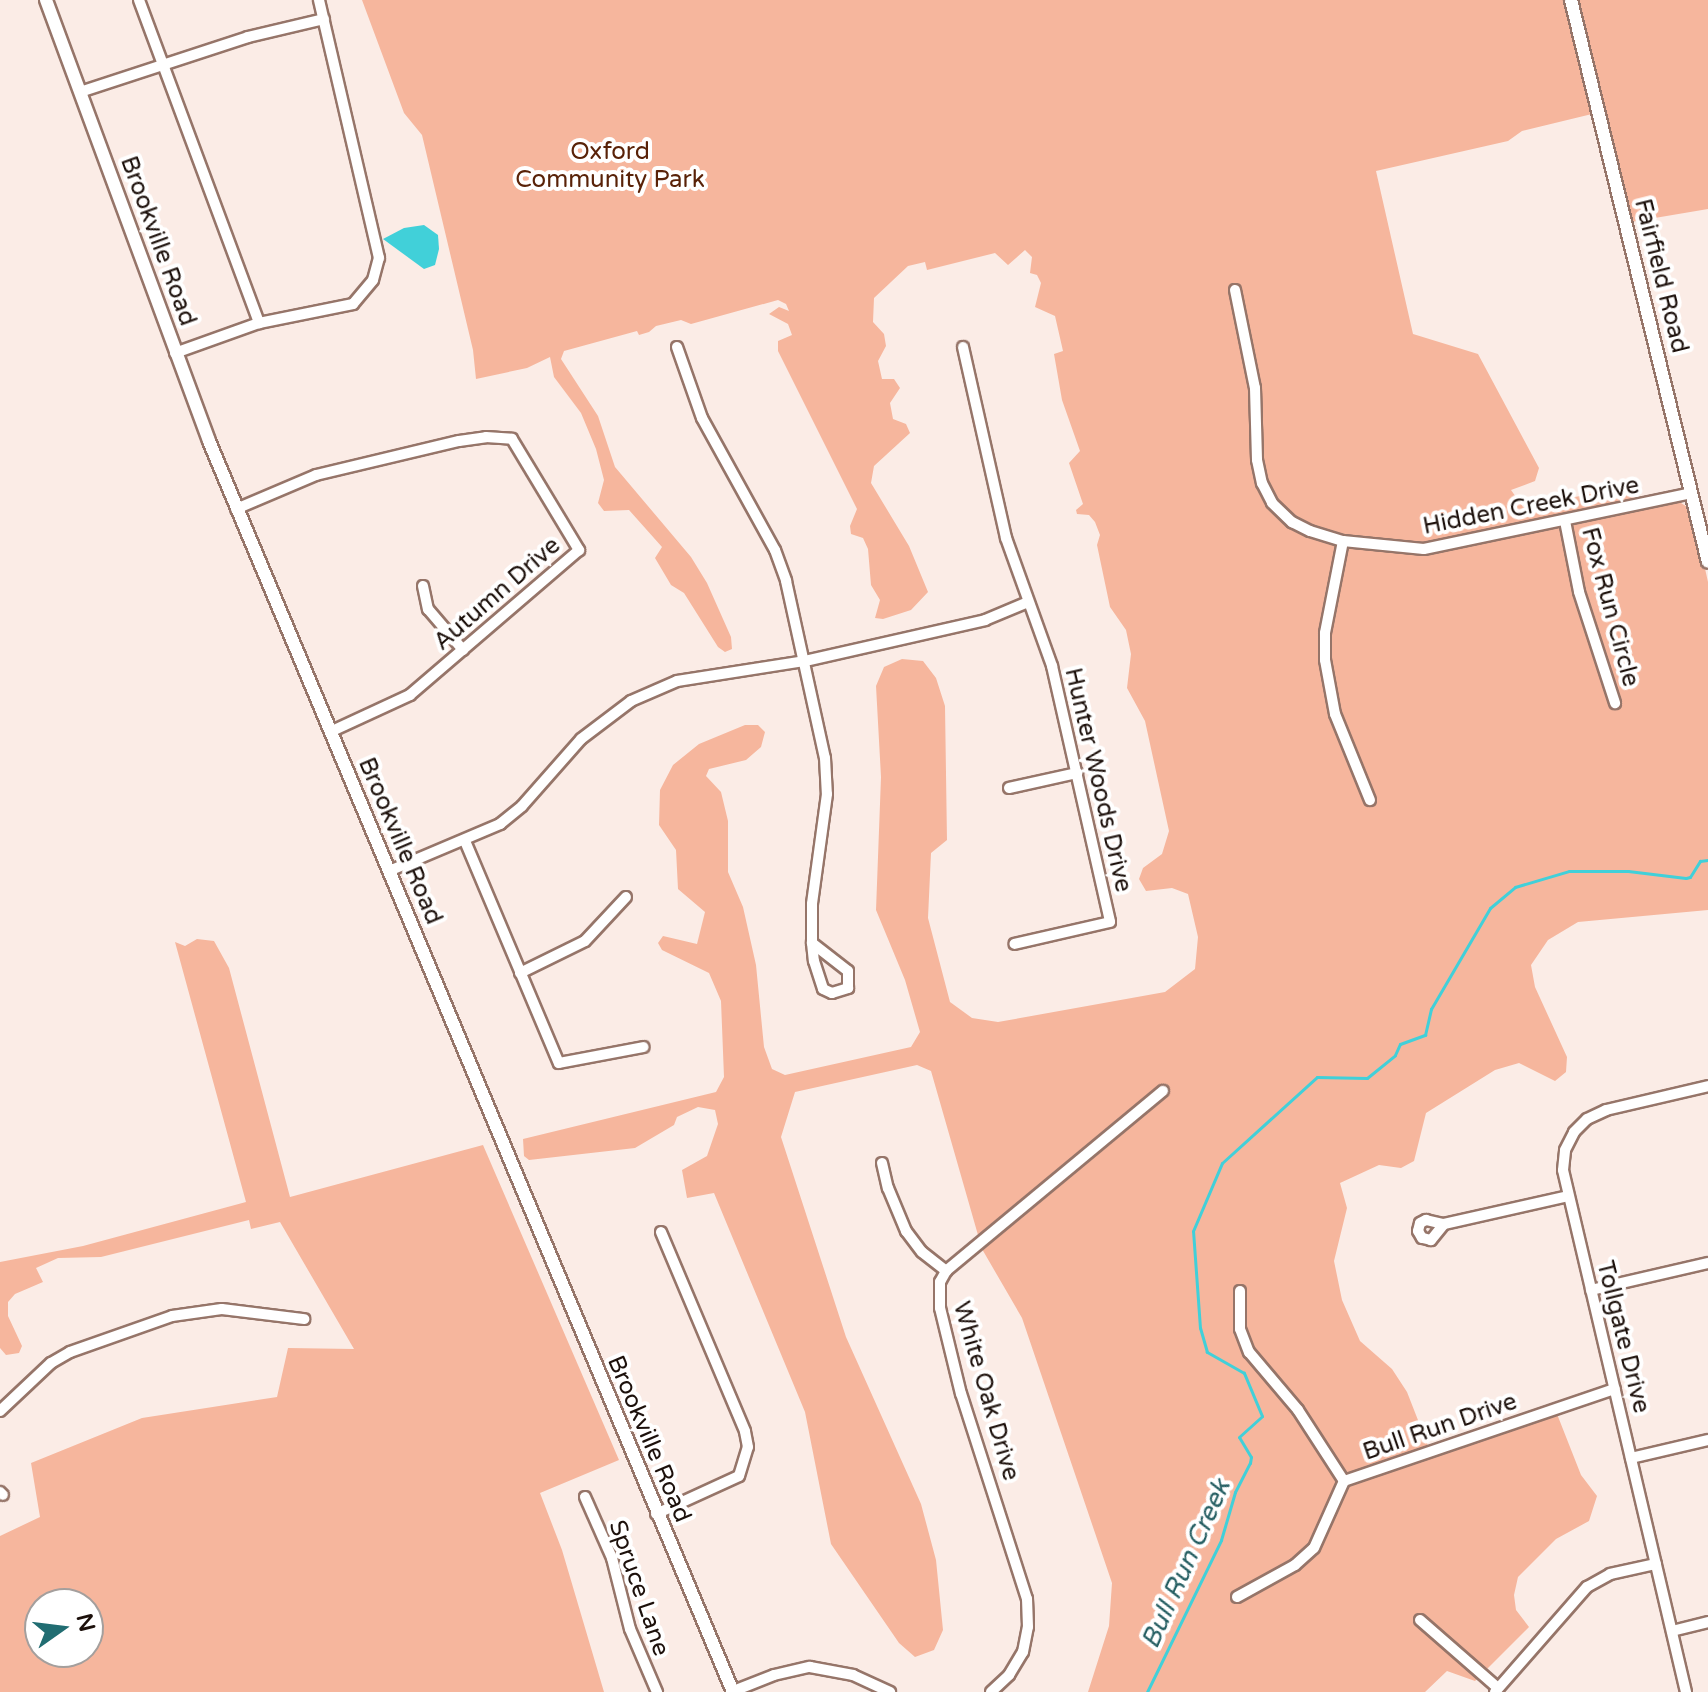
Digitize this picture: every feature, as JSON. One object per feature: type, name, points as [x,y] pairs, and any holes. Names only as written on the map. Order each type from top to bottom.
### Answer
[{"type":"street","name":"Brookville Road","points":[[46,0],[175,353],[236,509],[732,1692]]},
{"type":"street","points":[[139,0],[259,323]]},
{"type":"street","points":[[175,353],[259,323],[353,304],[373,280],[379,258],[319,0]]},
{"type":"street","name":"Fairfield Road","points":[[1571,0],[1708,562]]},
{"type":"street","points":[[80,92],[163,63],[324,19]]},
{"type":"street","name":"Hidden Creek Drive","points":[[1235,290],[1255,388],[1257,460],[1262,483],[1272,503],[1292,522],[1343,541],[1424,549],[1691,493]]},
{"type":"street","points":[[677,347],[702,418],[775,550],[805,661],[825,758],[827,794],[812,904],[812,943],[823,989],[832,993],[848,988],[848,971],[812,943]]},
{"type":"street","name":"Hunter Woods Drive","points":[[963,347],[1006,538],[1052,666],[1110,922],[1014,944]]},
{"type":"street","name":"Autumn Drive","points":[[236,509],[316,475],[459,441],[486,437],[512,439],[579,550],[401,701],[330,732]]},
{"type":"street","name":"Fox Run Circle","points":[[1565,521],[1579,592],[1615,703]]},
{"type":"street","points":[[1343,541],[1325,633],[1325,660],[1335,714],[1370,800]]},
{"type":"street","points":[[423,586],[428,609],[463,650]]},
{"type":"street","points":[[389,871],[500,824],[522,806],[581,739],[631,701],[677,681],[805,661],[985,620],[1028,602]]},
{"type":"street","points":[[1009,788],[1077,773]]},
{"type":"street","points":[[465,841],[559,1063],[644,1047]]},
{"type":"street","points":[[520,973],[585,941],[626,897]]},
{"type":"street","name":"Tollgate Drive","points":[[1686,1692],[1563,1170],[1565,1150],[1574,1132],[1587,1119],[1606,1110],[1708,1086]]},
{"type":"street","name":"White Oak Drive","points":[[991,1692],[1009,1675],[1023,1652],[1028,1627],[1027,1599],[961,1394],[943,1323],[939,1296],[946,1271],[1163,1091]]},
{"type":"street","points":[[882,1163],[888,1188],[906,1231],[922,1252],[946,1271]]},
{"type":"street","points":[[1444,1224],[1568,1196]]},
{"type":"street","points":[[656,1514],[739,1476],[748,1447],[745,1431],[661,1232]]},
{"type":"street","points":[[1591,1290],[1708,1263]]},
{"type":"street","points":[[1240,1291],[1240,1329],[1249,1352],[1298,1410],[1344,1481]]},
{"type":"street","points":[[0,1411],[51,1363],[70,1352],[172,1316],[222,1309],[304,1319]]},
{"type":"street","name":"Bull Run Drive","points":[[1237,1597],[1295,1565],[1314,1548],[1344,1481],[1615,1389]]},
{"type":"street","points":[[1631,1458],[1708,1440]]},
{"type":"street","name":"Spruce Lane","points":[[585,1497],[612,1558],[630,1629],[657,1692]]},
{"type":"street","points":[[1420,1620],[1497,1690],[1587,1587],[1610,1574],[1656,1564]]},
{"type":"street","points":[[1672,1631],[1708,1622]]},
{"type":"street","points":[[732,1692],[774,1675],[810,1667],[853,1675],[890,1692]]},
{"type":"green space","name":"Oxford Community Park","points":[[362,0],[1571,0],[1596,106],[1591,108],[1592,114],[1522,131],[1508,141],[1376,171],[1413,334],[1478,354],[1539,468],[1535,481],[1511,490],[1523,507],[1601,492],[1681,503],[1692,510],[1708,582],[1708,910],[1578,922],[1548,940],[1531,965],[1535,987],[1567,1057],[1566,1072],[1555,1081],[1519,1063],[1495,1070],[1426,1113],[1414,1161],[1401,1168],[1379,1165],[1340,1183],[1347,1208],[1334,1261],[1342,1300],[1360,1341],[1392,1369],[1407,1392],[1432,1456],[1557,1414],[1581,1475],[1597,1496],[1589,1521],[1556,1539],[1518,1577],[1514,1595],[1516,1610],[1529,1627],[1475,1681],[1447,1671],[1425,1692],[1088,1692],[1109,1626],[1112,1583],[1022,1318],[982,1249],[931,1071],[917,1065],[795,1092],[781,1137],[846,1337],[921,1504],[936,1560],[943,1630],[934,1650],[915,1657],[899,1643],[831,1544],[805,1412],[714,1193],[687,1198],[682,1170],[707,1156],[718,1124],[715,1110],[698,1107],[677,1117],[674,1125],[635,1148],[529,1160],[524,1156],[523,1139],[716,1092],[724,1077],[721,1001],[709,973],[662,950],[658,943],[663,936],[697,944],[705,912],[678,889],[676,850],[659,825],[660,790],[673,765],[699,744],[745,725],[758,725],[765,732],[761,747],[746,760],[709,769],[706,776],[721,792],[728,821],[728,872],[743,907],[756,965],[764,1047],[772,1069],[785,1075],[911,1047],[920,1032],[905,980],[876,910],[881,777],[876,686],[884,667],[902,659],[923,661],[936,678],[945,706],[947,840],[931,853],[928,918],[950,1002],[972,1018],[998,1022],[1165,992],[1195,969],[1198,937],[1188,894],[1172,888],[1146,891],[1139,879],[1143,868],[1162,854],[1169,831],[1145,721],[1127,688],[1131,654],[1126,630],[1110,607],[1097,545],[1100,535],[1089,515],[1077,514],[1076,510],[1083,504],[1069,463],[1080,451],[1062,400],[1054,354],[1063,351],[1055,316],[1035,307],[1041,283],[1037,275],[1030,273],[1032,257],[1025,250],[1008,265],[995,253],[927,270],[925,262],[908,266],[874,298],[873,322],[884,334],[886,346],[878,361],[882,379],[894,379],[900,388],[890,403],[893,419],[906,424],[910,433],[874,466],[871,483],[909,546],[928,592],[911,610],[883,619],[875,618],[880,600],[871,585],[868,549],[863,538],[851,534],[850,526],[857,509],[778,351],[778,341],[792,335],[788,324],[769,314],[779,307],[789,311],[786,304],[778,300],[691,324],[681,320],[656,326],[639,335],[637,331],[564,351],[561,359],[598,416],[615,467],[691,557],[707,583],[731,637],[732,649],[725,652],[718,647],[684,593],[671,585],[655,558],[662,547],[629,510],[604,511],[598,503],[604,480],[596,449],[581,413],[554,377],[550,357],[527,368],[476,379],[473,350],[422,135],[404,113]]},
{"type":"green space","points":[[1576,0],[1708,0],[1708,209],[1631,222]]},
{"type":"green space","points":[[197,939],[214,941],[229,968],[290,1197],[483,1145],[619,1460],[540,1493],[562,1550],[604,1692],[0,1692],[0,1536],[40,1517],[31,1463],[142,1418],[277,1397],[288,1348],[354,1349],[280,1222],[251,1229],[249,1220],[101,1257],[58,1258],[36,1268],[43,1282],[15,1294],[8,1302],[8,1316],[22,1346],[19,1353],[6,1355],[0,1348],[0,1262],[83,1246],[246,1202],[175,942],[185,946]]},
{"type":"water","points":[[424,225],[438,235],[439,249],[435,265],[424,269],[383,239],[404,228]]},
{"type":"waterway","name":"Bull Run Creek","points":[[1147,1692],[1221,1540],[1235,1492],[1250,1463],[1251,1457],[1239,1437],[1262,1416],[1244,1373],[1207,1352],[1200,1328],[1193,1231],[1222,1163],[1317,1077],[1367,1078],[1395,1055],[1400,1044],[1425,1035],[1431,1009],[1490,908],[1515,887],[1569,871],[1628,871],[1686,878],[1690,877],[1700,861],[1708,860]]}]
